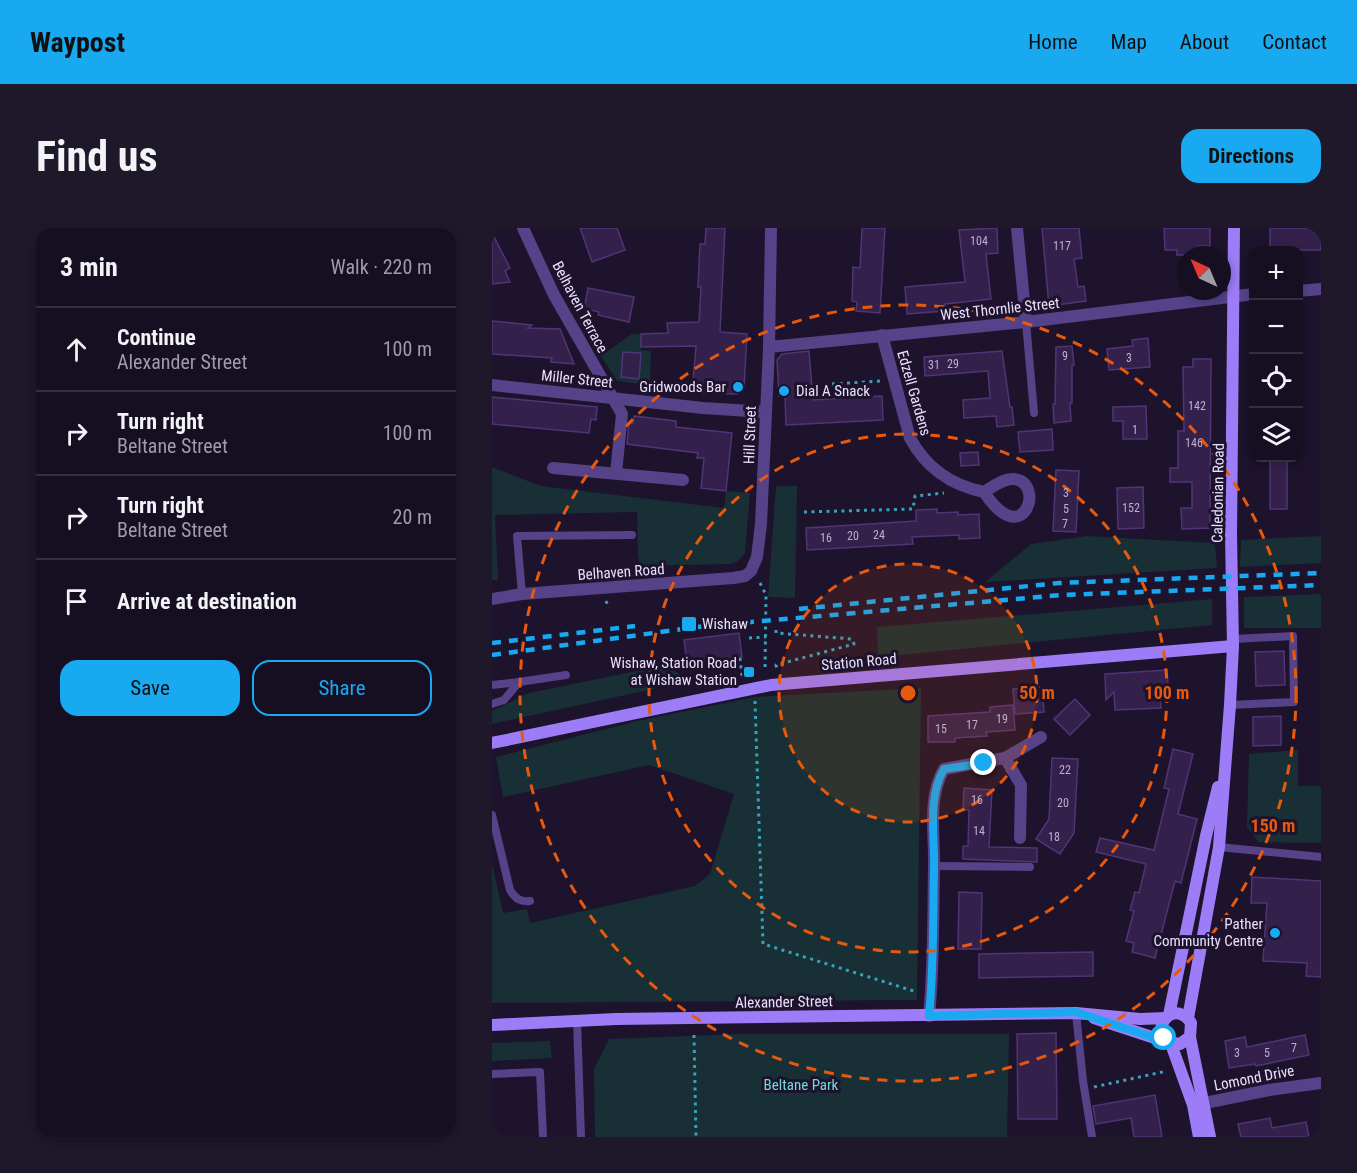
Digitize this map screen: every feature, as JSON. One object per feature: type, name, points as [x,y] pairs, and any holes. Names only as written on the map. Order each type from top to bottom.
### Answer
[{"type":"street","name":"Belhaven Terrace","points":[[523,228],[554,295],[622,414],[616,473]]},
{"type":"street","name":"Hill Street","points":[[751,571],[757,557],[761,524],[769,347],[771,228]]},
{"type":"street","points":[[1017,228],[1026,322]]},
{"type":"street","name":"Caledonian Road","points":[[1199,1137],[1199,1104],[1190,1037],[1192,1027],[1188,1018],[1219,847],[1230,705],[1233,642],[1231,534],[1234,228]]},
{"type":"street","points":[[1303,291],[1321,290]]},
{"type":"street","name":"West Thornlie Street","points":[[769,347],[1026,322],[1249,294]]},
{"type":"street","name":"Edzell Gardens","points":[[882,335],[910,438],[918,453],[932,469],[950,479],[984,492]]},
{"type":"street","name":"Miller Street","points":[[492,386],[703,408],[766,412]]},
{"type":"street","points":[[553,468],[683,480]]},
{"type":"street","name":"Belhaven Road","points":[[492,599],[522,594],[733,578],[745,576],[751,571]]},
{"type":"street","name":"Station Road","points":[[492,743],[755,687],[1233,642]]},
{"type":"street","points":[[929,1016],[934,792],[938,780],[944,769],[1005,758],[1041,737]]},
{"type":"street","points":[[1005,758],[1021,785],[1020,838]]},
{"type":"street","name":"Caledonian Road","points":[[1210,1137],[1199,1104],[1161,1030],[1161,1025],[1167,1016],[1206,836],[1226,759]]},
{"type":"street","name":"Alexander Street","points":[[1076,1012],[1169,1043]]},
{"type":"street","name":"Alexander Street","points":[[492,1025],[577,1021],[1076,1012],[1140,1018],[1167,1016]]},
{"type":"street","points":[[1167,1016],[1179,1013],[1188,1018]]},
{"type":"street","points":[[1169,1043],[1180,1044],[1190,1037]]},
{"type":"street","name":"Lomond Drive","points":[[1199,1104],[1269,1090],[1321,1083]]},
{"type":"lane","points":[[1026,322],[1034,413]]},
{"type":"lane","points":[[522,594],[517,536],[632,535]]},
{"type":"lane","points":[[1230,705],[1294,702],[1293,636],[1233,642]]},
{"type":"lane","points":[[492,685],[566,675]]},
{"type":"lane","points":[[492,704],[504,700],[519,682]]},
{"type":"lane","points":[[492,815],[510,890],[516,898],[523,902],[530,901]]},
{"type":"lane","points":[[1219,847],[1321,857]]},
{"type":"lane","points":[[934,866],[1030,867]]},
{"type":"lane","points":[[1076,1012],[1084,1089],[1092,1137]]},
{"type":"lane","points":[[577,1021],[581,1137]]},
{"type":"lane","points":[[492,1074],[540,1072],[543,1137]]},
{"type":"path","points":[[832,384],[893,381]]},
{"type":"path","points":[[804,512],[913,508],[915,496],[946,493],[950,479]]},
{"type":"path","points":[[765,667],[766,596]]},
{"type":"path","points":[[771,672],[777,671],[776,665],[854,644],[852,639],[776,633],[776,630]]},
{"type":"path","points":[[748,638],[766,637]]},
{"type":"path","points":[[740,657],[742,671]]},
{"type":"path","points":[[755,687],[763,944],[931,997]]},
{"type":"path","points":[[694,1035],[696,1137]]},
{"type":"path","points":[[1084,1089],[1181,1068]]},
{"type":"green space","points":[[632,334],[641,334],[641,350],[651,351],[650,385],[617,381],[601,356]]},
{"type":"green space","points":[[492,467],[541,486],[724,508],[726,491],[750,493],[745,553],[738,561],[730,564],[640,566],[637,512],[495,515],[498,580],[492,580]]},
{"type":"green space","points":[[776,486],[797,486],[795,598],[768,597]]},
{"type":"green space","points":[[1087,536],[1215,543],[1217,568],[985,582],[1031,544]]},
{"type":"green space","points":[[1321,536],[1321,563],[1240,567],[1241,540]]},
{"type":"green space","points":[[1321,594],[1321,628],[1244,628],[1244,597]]},
{"type":"green space","points":[[1212,599],[1212,625],[878,657],[877,627]]},
{"type":"green space","points":[[666,665],[690,681],[492,724],[492,711],[529,693]]},
{"type":"green space","points":[[921,688],[917,1000],[492,1003],[492,864],[503,913],[527,909],[530,923],[695,886],[710,874],[734,794],[649,765],[503,797],[496,757],[637,721],[755,697]]},
{"type":"green space","points":[[1298,750],[1298,786],[1321,786],[1321,843],[1258,842],[1247,827],[1249,754]]},
{"type":"green space","name":"Beltane Park","points":[[739,1034],[1009,1034],[1007,1137],[595,1137],[594,1069],[609,1039]]},
{"type":"green space","points":[[550,1041],[552,1058],[492,1061],[492,1043]]},
{"type":"building","points":[[580,228],[617,228],[625,250],[592,262]]},
{"type":"building","points":[[706,228],[725,228],[720,332],[747,334],[744,388],[737,394],[698,393],[699,382],[693,381],[696,346],[641,347],[641,334],[668,333],[667,323],[699,322],[700,244],[705,244]]},
{"type":"building","points":[[862,228],[885,228],[880,313],[856,311],[857,302],[852,301],[853,267],[860,268]]},
{"type":"building","points":[[997,228],[998,253],[986,254],[991,299],[945,304],[945,311],[907,314],[905,287],[965,282],[959,230]]},
{"type":"building","points":[[1042,228],[1079,228],[1082,258],[1074,259],[1078,287],[1084,286],[1086,301],[1049,306]]},
{"type":"building","points":[[1164,228],[1210,228],[1210,246],[1177,246],[1177,250],[1165,250]]},
{"type":"building","points":[[1270,228],[1321,228],[1321,250],[1303,250],[1303,246],[1270,246]]},
{"type":"building","points":[[492,233],[510,268],[505,271],[510,282],[492,284]]},
{"type":"building","points":[[588,288],[634,297],[629,322],[598,315],[599,312],[584,309]]},
{"type":"building","points":[[492,321],[532,325],[528,328],[560,329],[574,364],[551,362],[552,358],[492,354]]},
{"type":"building","points":[[1148,338],[1150,367],[1109,370],[1107,349],[1133,346],[1132,340]]},
{"type":"building","points":[[1072,346],[1074,365],[1072,365],[1071,421],[1054,423],[1056,347]]},
{"type":"building","points":[[809,351],[813,400],[882,396],[883,420],[786,425],[785,396],[779,396],[777,360],[782,354]]},
{"type":"building","points":[[1002,351],[1014,425],[997,427],[996,416],[964,418],[963,400],[990,398],[988,371],[925,376],[924,357]]},
{"type":"building","points":[[623,352],[641,353],[639,379],[621,377]]},
{"type":"building","points":[[1193,359],[1211,359],[1210,528],[1182,529],[1181,508],[1192,508],[1192,482],[1170,482],[1170,468],[1178,468],[1178,431],[1184,431],[1183,367],[1193,367]]},
{"type":"building","points":[[492,397],[597,407],[596,420],[591,419],[589,433],[492,424]]},
{"type":"building","points":[[1146,406],[1147,439],[1123,439],[1123,421],[1113,421],[1113,407]]},
{"type":"building","points":[[634,416],[676,421],[676,427],[732,433],[726,491],[701,488],[704,458],[697,458],[698,453],[627,444],[629,423],[633,423]]},
{"type":"building","points":[[1052,429],[1053,450],[1020,452],[1018,432]]},
{"type":"building","points":[[978,452],[979,465],[961,466],[960,453]]},
{"type":"building","points":[[1270,462],[1287,462],[1287,509],[1270,509]]},
{"type":"building","points":[[1056,470],[1079,471],[1076,532],[1053,531]]},
{"type":"building","points":[[1143,487],[1144,528],[1118,529],[1117,488]]},
{"type":"building","points":[[937,509],[937,513],[979,514],[980,538],[959,539],[959,535],[912,537],[913,544],[807,550],[806,528],[916,521],[916,510]]},
{"type":"building","points":[[739,633],[742,657],[687,663],[684,640]]},
{"type":"building","points":[[1284,651],[1285,685],[1256,686],[1255,652]]},
{"type":"building","points":[[1167,670],[1169,697],[1160,698],[1161,708],[1115,710],[1114,692],[1106,700],[1105,674]]},
{"type":"building","points":[[1042,687],[1044,712],[1015,714],[1013,689]]},
{"type":"building","points":[[1075,699],[1090,715],[1070,735],[1054,719]]},
{"type":"building","points":[[1013,705],[1015,730],[986,732],[987,736],[955,738],[955,742],[928,742],[928,716],[990,712],[990,707]]},
{"type":"building","points":[[1281,716],[1281,745],[1253,746],[1253,717]]},
{"type":"building","points":[[1173,749],[1193,754],[1178,814],[1197,819],[1181,883],[1175,881],[1155,958],[1132,952],[1134,943],[1126,941],[1134,911],[1130,910],[1135,892],[1139,893],[1146,864],[1096,852],[1100,838],[1154,850],[1169,789],[1164,788]]},
{"type":"building","points":[[1052,758],[1078,759],[1074,833],[1060,854],[1036,839],[1049,819]]},
{"type":"building","points":[[964,788],[992,790],[989,847],[1037,848],[1037,862],[963,859],[963,846],[968,846],[969,810],[963,810]]},
{"type":"building","points":[[1252,877],[1321,881],[1321,977],[1306,976],[1307,963],[1263,961],[1267,903],[1251,903]]},
{"type":"building","points":[[959,892],[982,893],[981,949],[958,949]]},
{"type":"building","points":[[1093,952],[1093,976],[979,978],[979,954]]},
{"type":"building","points":[[1056,1033],[1057,1119],[1018,1119],[1017,1034]]},
{"type":"building","points":[[1305,1035],[1309,1055],[1256,1066],[1255,1064],[1229,1068],[1225,1041],[1245,1037],[1247,1047]]},
{"type":"building","points":[[1155,1095],[1162,1137],[1134,1137],[1131,1118],[1096,1124],[1093,1106]]},
{"type":"building","points":[[1270,1118],[1272,1128],[1306,1122],[1309,1137],[1241,1137],[1238,1124]]},
{"type":"railway","points":[[799,609],[1059,583],[1321,573]]},
{"type":"railway","points":[[492,655],[705,626],[1062,595],[1321,585]]},
{"type":"railway","points":[[492,643],[635,626]]},
{"type":"place","name":"Gridwoods Bar","points":[[738,387]]},
{"type":"place","name":"Dial A Snack","points":[[784,391]]},
{"type":"place","name":"Wishaw","points":[[689,624]]},
{"type":"place","name":"Wishaw, Station Road at Wishaw Station","points":[[749,672]]},
{"type":"place","name":"Pather Community Centre","points":[[1275,933]]},
{"type":"route","points":[[984,763],[944,769],[934,792],[929,1016],[1076,1012],[1167,1042],[1164,1038]]}]
